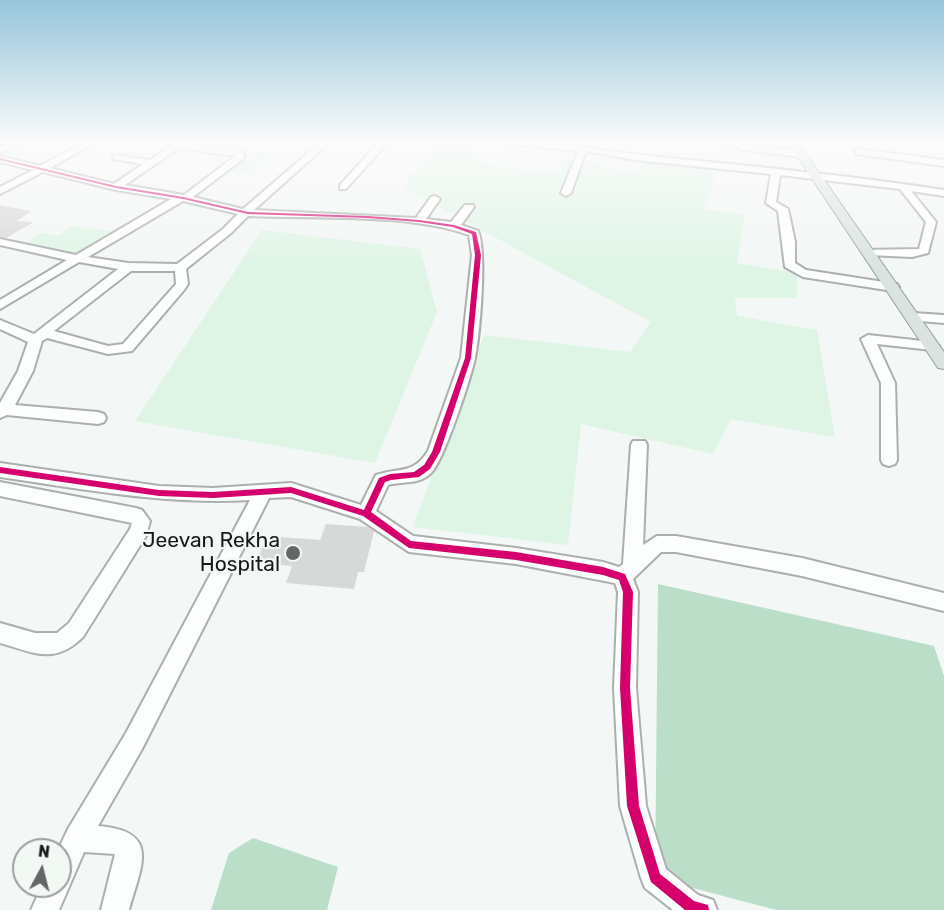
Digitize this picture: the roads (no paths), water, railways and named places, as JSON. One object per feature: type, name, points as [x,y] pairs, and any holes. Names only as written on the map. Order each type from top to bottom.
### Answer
[{"type":"main road","points":[[821,183],[944,364]]},
{"type":"street","points":[[0,191],[14,183]]},
{"type":"street","points":[[101,183],[248,213],[359,216],[419,221],[469,230],[477,238],[478,255],[468,357],[436,452],[427,467],[416,475],[390,477],[382,480],[366,514]]},
{"type":"street","points":[[116,187],[121,183]]},
{"type":"street","points":[[0,305],[172,202],[184,199],[205,183]]},
{"type":"street","points":[[2,243],[128,267],[180,268],[248,213],[262,196],[277,183]]},
{"type":"street","points":[[343,187],[346,183]]},
{"type":"street","points":[[566,193],[570,183]]},
{"type":"street","points":[[774,183],[771,202],[783,209],[789,242],[788,262],[792,267],[803,273],[893,287]]},
{"type":"street","points":[[894,183],[904,188],[944,193]]},
{"type":"street","points":[[868,252],[912,254],[924,251],[931,222],[904,188]]},
{"type":"street","points":[[419,221],[435,199]]},
{"type":"street","points":[[453,226],[469,207]]},
{"type":"street","points":[[98,418],[2,411],[26,370],[40,336],[128,267]]},
{"type":"street","points":[[0,324],[40,336],[108,350],[127,348],[182,284],[180,268]]},
{"type":"street","points":[[913,317],[944,319]]},
{"type":"street","points":[[889,460],[888,383],[868,339],[932,346]]},
{"type":"street","points":[[639,445],[627,572],[625,688],[633,807],[655,878],[691,907],[702,910]]},
{"type":"street","points":[[0,470],[159,493],[213,495],[291,490],[366,514],[409,544],[516,556],[603,571],[627,572],[657,544],[676,544],[802,567],[944,602]]},
{"type":"street","points":[[0,489],[136,515],[141,521],[133,541],[76,630],[66,639],[56,644],[41,643],[0,633]]},
{"type":"street","points":[[72,849],[134,741],[263,492]]},
{"type":"street","points":[[77,838],[118,841],[128,847],[129,860],[115,910]]},
{"type":"place","name":"Jeevan Rekha Hospital","points":[[293,553]]}]
